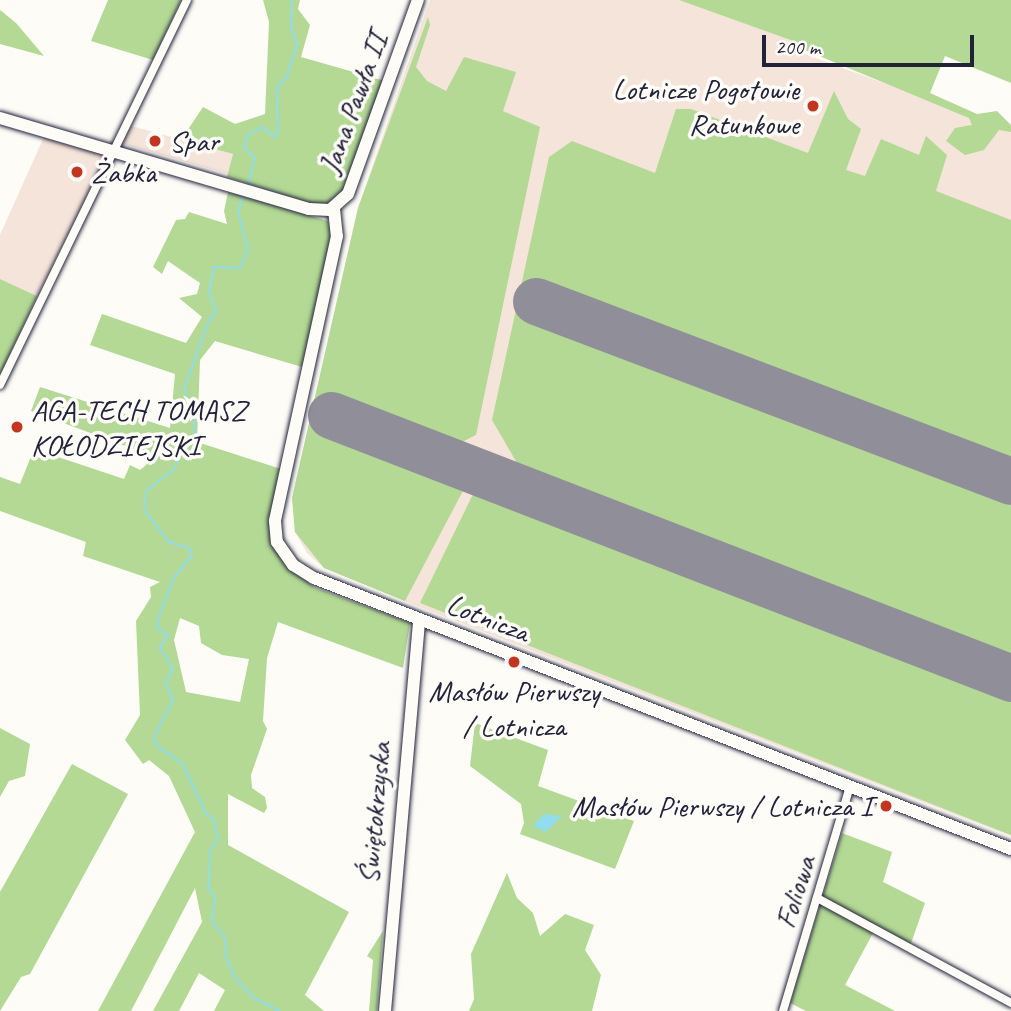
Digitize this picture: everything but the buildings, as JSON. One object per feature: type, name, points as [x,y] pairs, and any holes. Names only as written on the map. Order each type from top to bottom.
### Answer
[{"type":"main road","name":"Jana Pawła II","points":[[0,118],[318,211],[334,209],[348,194],[418,0]]},
{"type":"main road","name":"Lotnicza","points":[[334,209],[337,236],[275,532],[281,553],[302,572],[1011,849]]},
{"type":"main road","name":"Świętokrzyska","points":[[385,1011],[419,619]]},
{"type":"street","points":[[0,385],[187,0]]},
{"type":"street","name":"Foliowa","points":[[783,1011],[850,786]]},
{"type":"street","points":[[817,898],[1011,1003]]},
{"type":"shaded area","points":[[430,0],[680,0],[797,42],[794,50],[1011,130],[1011,836],[410,603],[324,568],[307,553],[295,532],[292,498],[358,208]]},
{"type":"shaded area","points":[[128,125],[233,154],[228,174],[120,143]]},
{"type":"shaded area","points":[[44,137],[107,155],[37,296],[0,279],[0,235]]},
{"type":"green space","points":[[108,0],[181,0],[153,60],[91,41]]},
{"type":"green space","points":[[263,0],[300,0],[298,9],[310,25],[301,57],[385,81],[345,190],[323,207],[227,177],[233,154],[181,140],[203,107],[235,124],[265,114],[269,22]]},
{"type":"green space","points":[[679,0],[1011,0],[1011,83],[945,56],[930,93],[977,114],[997,111],[1011,125],[1011,132],[999,130],[984,150],[965,155],[946,141],[955,128],[972,125],[969,118],[795,46],[796,42]]},
{"type":"green space","points":[[0,10],[16,23],[44,56],[0,44]]},
{"type":"green space","points":[[428,17],[430,25],[416,67],[427,81],[446,91],[464,57],[516,72],[503,111],[540,127],[476,435],[458,444],[466,485],[405,601],[324,568],[295,532],[292,498],[358,208]]},
{"type":"green space","points":[[834,91],[848,119],[861,129],[846,170],[865,176],[881,139],[919,155],[926,136],[947,155],[936,191],[1011,220],[1011,660],[521,470],[492,420],[549,157],[572,141],[655,173],[676,109],[691,109],[808,153]]},
{"type":"green space","points":[[228,192],[328,221],[332,236],[302,367],[215,341],[200,360],[197,442],[281,469],[269,525],[271,538],[282,560],[316,588],[410,623],[403,668],[278,622],[267,658],[263,721],[267,729],[251,775],[252,788],[265,797],[267,808],[264,813],[228,794],[228,845],[349,912],[305,995],[324,1011],[214,1011],[225,990],[199,973],[179,1011],[153,1011],[202,922],[195,888],[131,1011],[98,1011],[195,832],[169,776],[149,760],[143,764],[125,740],[140,715],[136,621],[151,597],[150,587],[160,582],[83,556],[86,542],[0,511],[0,477],[20,484],[34,449],[124,479],[130,465],[140,470],[146,465],[151,456],[147,454],[31,411],[40,387],[170,428],[175,374],[90,345],[102,314],[186,343],[202,317],[179,298],[197,294],[200,283],[168,261],[162,274],[153,267],[176,220],[185,219],[189,212],[227,224],[224,211]],"holes":[[[180,618],[199,626],[201,643],[222,655],[249,659],[240,702],[186,692],[174,640]]]},
{"type":"green space","points":[[0,279],[37,296],[0,375]]},
{"type":"green space","points":[[476,488],[1011,696],[1011,835],[420,603]]},
{"type":"green space","points":[[475,723],[548,750],[538,786],[634,821],[615,869],[520,834],[524,823],[521,804],[470,766]]},
{"type":"green space","points":[[0,728],[30,744],[25,776],[9,781],[0,797]]},
{"type":"green space","points":[[72,764],[128,794],[30,974],[21,977],[0,1011],[0,892]]},
{"type":"green space","points":[[842,833],[892,852],[883,882],[925,903],[908,952],[873,933],[845,985],[895,1011],[806,1011],[790,1003]]},
{"type":"green space","points":[[507,873],[517,898],[533,913],[540,936],[565,914],[594,925],[585,950],[601,975],[592,1011],[469,1011],[474,999],[471,954]]},
{"type":"green space","points":[[383,931],[377,1011],[369,1011],[373,960],[367,956]]},
{"type":"water","points":[[544,814],[562,816],[546,832],[533,826]]},
{"type":"waterway","points":[[248,184],[255,158],[244,147],[248,135],[262,127],[275,137],[278,132],[277,88],[287,76],[297,43],[291,27],[292,0]]},
{"type":"waterway","points":[[243,196],[238,212],[248,250],[240,268],[214,267],[209,292],[216,313],[210,318],[184,389],[195,424],[194,439],[183,449],[173,470],[147,490],[145,501],[146,512],[169,542],[189,548],[192,555],[174,577],[157,622],[158,629],[168,635],[160,648],[173,669],[166,683],[173,700],[154,737],[156,745],[183,764],[206,814],[214,819],[218,839],[210,851],[209,889],[215,897],[212,921],[225,938],[226,957],[235,978],[254,998],[280,1011]]},
{"type":"runway","points":[[536,301],[1011,481]]},
{"type":"runway","points":[[331,415],[1011,678]]},
{"type":"place","name":"Lotnicze Pogotowie Ratunkowe","points":[[813,106]]},
{"type":"place","name":"Spar","points":[[155,141]]},
{"type":"place","name":"Żabka","points":[[77,172]]},
{"type":"place","name":"AGA-TECH TOMASZ KOŁODZIEJSKI","points":[[17,427]]},
{"type":"place","name":"Masłów Pierwszy / Lotnicza","points":[[514,662]]},
{"type":"place","name":"Masłów Pierwszy / Lotnicza I","points":[[886,806]]}]
